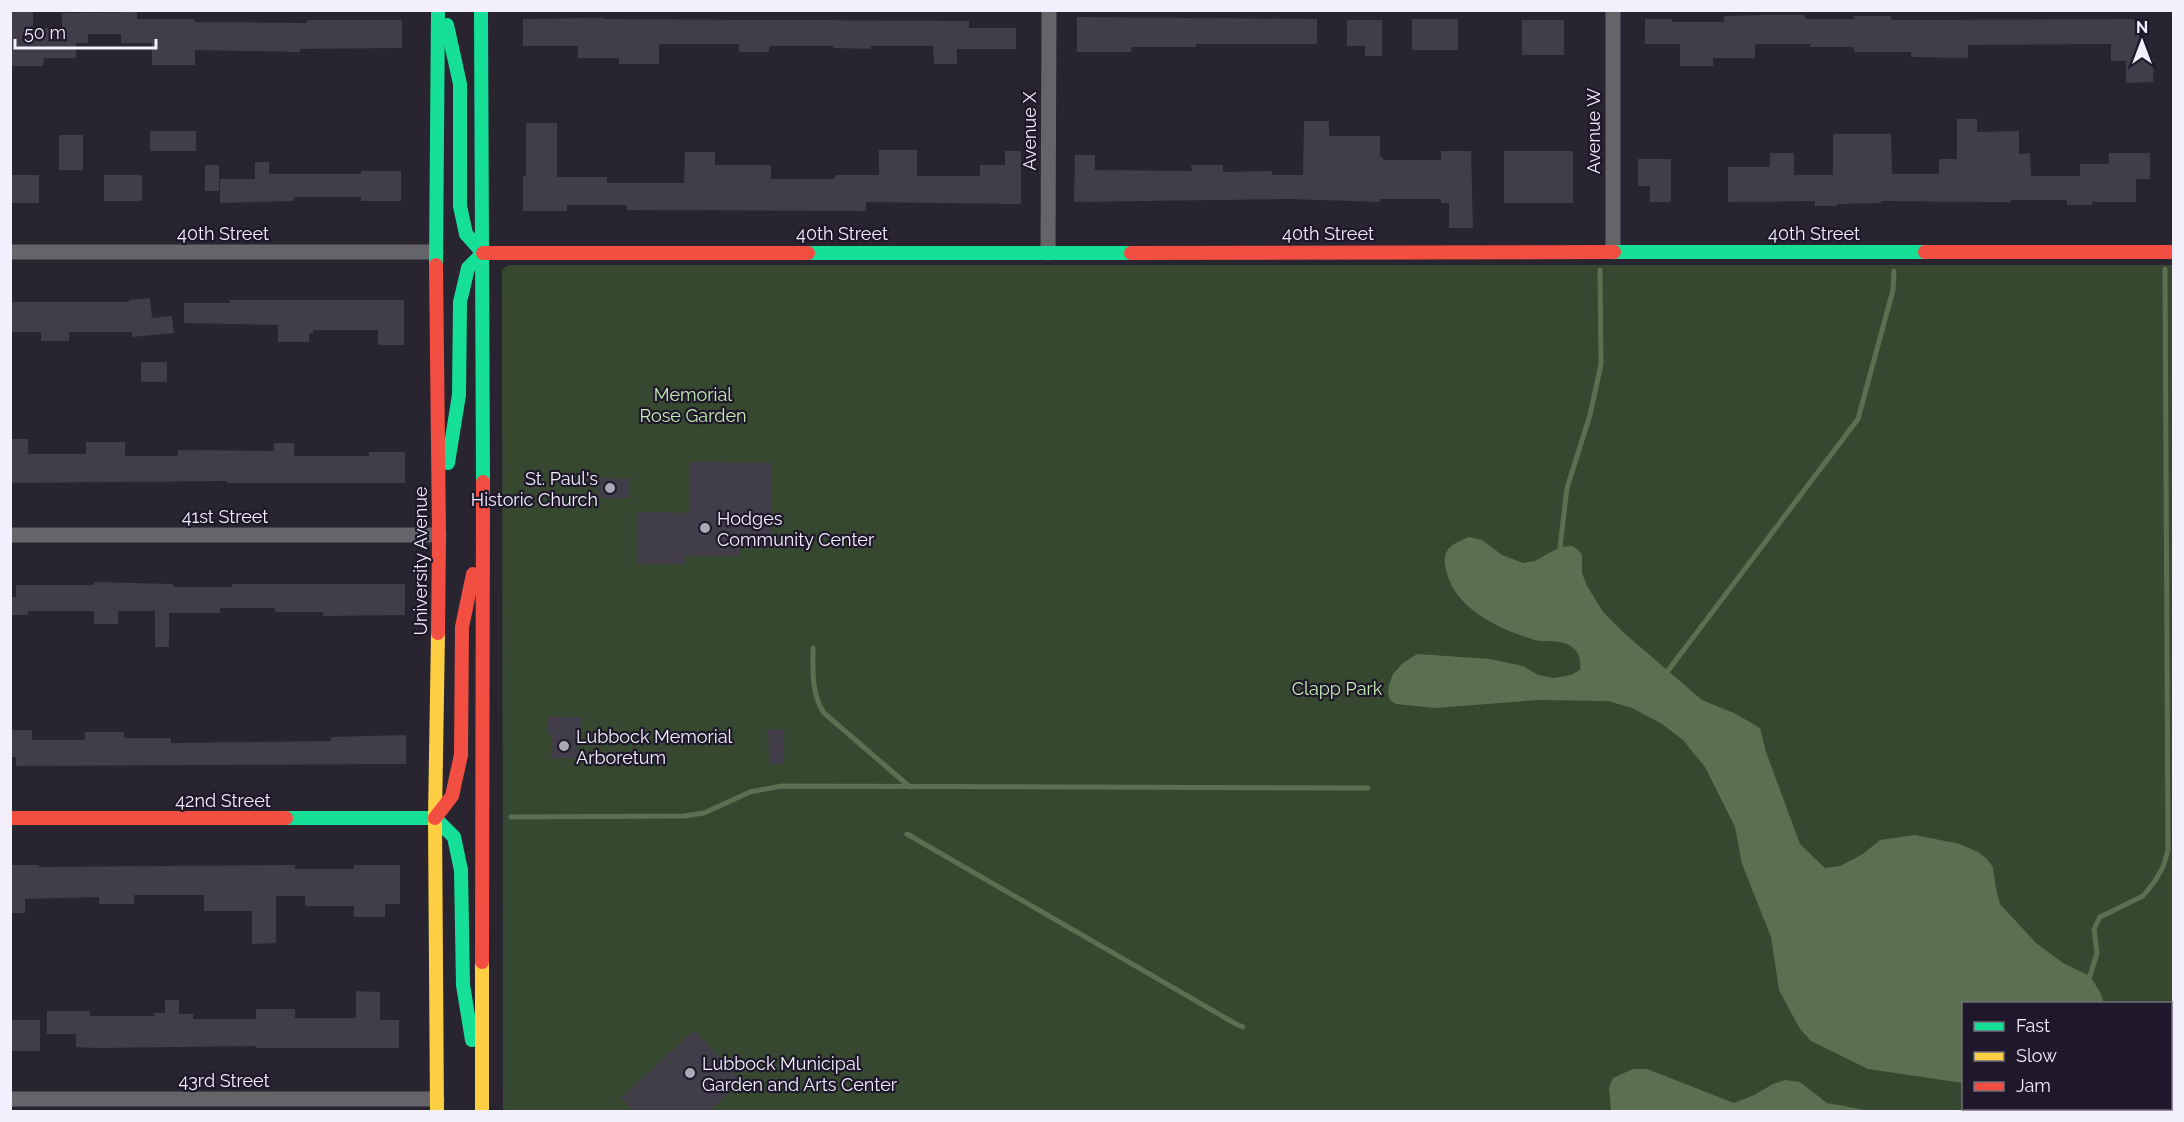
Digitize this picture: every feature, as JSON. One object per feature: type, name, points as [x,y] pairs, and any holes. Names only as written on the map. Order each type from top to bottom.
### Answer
[{"type":"main road","name":"University Avenue","points":[[438,10],[436,252],[438,528],[435,818],[439,1107]]},
{"type":"main road","points":[[444,10],[460,84],[460,206],[466,234],[483,253]]},
{"type":"main road","points":[[481,10],[482,1105]]},
{"type":"main road","name":"40th Street","points":[[483,253],[2174,252]]},
{"type":"main road","points":[[438,528],[459,395],[460,302],[468,268],[483,253]]},
{"type":"main road","points":[[482,534],[462,627],[461,755],[452,796],[435,818],[454,837],[461,870],[463,986],[482,1105]]},
{"type":"main road","name":"42nd Street","points":[[10,818],[435,818]]},
{"type":"street","name":"Avenue X","points":[[1048,253],[1049,10]]},
{"type":"street","name":"Avenue W","points":[[1612,10],[1612,252]]},
{"type":"street","name":"40th Street","points":[[10,252],[436,252]]},
{"type":"street","name":"41st Street","points":[[10,535],[438,528]]},
{"type":"street","name":"43rd Street","points":[[10,1099],[439,1107]]},
{"type":"green space","name":"Clapp Park","points":[[508,265],[2173,265],[2173,1111],[503,1111],[502,270]]},
{"type":"shaded area","points":[[1469,537],[1482,540],[1502,555],[1523,563],[1535,561],[1560,547],[1573,546],[1582,554],[1582,573],[1587,586],[1603,612],[1624,633],[1702,700],[1736,714],[1760,728],[1766,752],[1800,844],[1825,868],[1840,866],[1863,854],[1880,840],[1915,835],[1960,844],[1978,852],[1993,867],[2000,904],[2036,943],[2063,963],[2090,976],[2104,1002],[1962,1002],[1962,1083],[1868,1069],[1811,1041],[1800,1029],[1779,990],[1771,937],[1742,864],[1735,827],[1705,767],[1683,740],[1662,724],[1632,708],[1608,701],[1538,700],[1435,708],[1396,704],[1390,700],[1388,693],[1393,674],[1403,663],[1417,654],[1490,659],[1523,666],[1538,675],[1554,678],[1571,675],[1580,670],[1579,656],[1565,643],[1535,640],[1506,630],[1478,614],[1466,604],[1449,579],[1445,564],[1446,553],[1455,544]]},
{"type":"shaded area","points":[[1633,1069],[1647,1069],[1734,1103],[1785,1080],[1800,1082],[1827,1103],[1871,1111],[1611,1111],[1609,1088],[1613,1078]]},
{"type":"building","points":[[10,10],[33,10],[33,28],[62,28],[62,13],[137,12],[137,19],[195,19],[195,22],[307,23],[307,20],[402,20],[402,48],[300,49],[300,52],[195,50],[195,65],[152,65],[152,43],[121,43],[121,34],[88,34],[88,43],[76,43],[76,58],[44,58],[43,66],[10,66]]},
{"type":"building","points":[[1805,15],[1805,19],[1891,16],[1891,20],[2139,19],[2139,59],[2154,59],[2153,82],[2126,83],[2126,61],[2111,61],[2111,44],[1968,45],[1968,58],[1911,57],[1911,52],[1854,52],[1854,47],[1810,47],[1810,44],[1755,44],[1755,58],[1713,58],[1713,66],[1680,66],[1680,44],[1645,44],[1645,19],[1672,19],[1672,22],[1724,22],[1724,16]]},
{"type":"building","points":[[1077,17],[1317,19],[1317,44],[1196,44],[1196,47],[1131,47],[1131,52],[1077,52]]},
{"type":"building","points":[[523,19],[969,21],[969,28],[1016,28],[1016,49],[957,49],[957,64],[934,64],[933,46],[871,46],[871,49],[833,48],[833,46],[769,46],[769,52],[739,52],[739,44],[659,44],[659,64],[619,64],[619,58],[578,58],[578,46],[523,46]]},
{"type":"building","points":[[1412,19],[1458,19],[1458,50],[1412,50]]},
{"type":"building","points":[[1347,20],[1382,20],[1382,56],[1365,56],[1365,46],[1347,46]]},
{"type":"building","points":[[1522,20],[1564,20],[1564,55],[1522,55]]},
{"type":"building","points":[[1957,119],[1977,119],[1977,132],[2019,131],[2019,154],[2030,153],[2031,176],[2080,176],[2080,164],[2109,164],[2109,153],[2150,153],[2150,179],[2136,179],[2136,202],[2092,202],[2092,205],[2067,205],[2067,200],[1881,201],[1881,203],[1837,204],[1837,206],[1815,206],[1815,201],[1728,202],[1728,167],[1770,167],[1770,153],[1794,153],[1794,175],[1833,175],[1833,134],[1891,134],[1892,174],[1939,174],[1939,159],[1957,159]]},
{"type":"building","points":[[1304,121],[1329,121],[1329,136],[1380,136],[1380,157],[1383,157],[1383,160],[1441,160],[1441,151],[1471,151],[1473,228],[1449,228],[1449,203],[1441,203],[1441,199],[1380,199],[1380,202],[1291,199],[1074,202],[1075,155],[1095,155],[1095,170],[1192,171],[1191,165],[1223,165],[1223,172],[1272,171],[1272,175],[1303,175]]},
{"type":"building","points":[[526,123],[557,123],[557,177],[607,177],[607,183],[684,183],[685,152],[715,152],[715,165],[771,165],[771,179],[835,179],[835,175],[879,175],[879,150],[917,150],[917,176],[980,176],[980,165],[1005,165],[1005,151],[1021,151],[1021,204],[866,202],[866,211],[627,210],[627,205],[567,205],[567,211],[523,211],[523,176],[526,176]]},
{"type":"building","points":[[150,131],[196,131],[196,151],[150,151]]},
{"type":"building","points":[[59,135],[83,135],[83,170],[59,170]]},
{"type":"building","points":[[1504,151],[1573,151],[1573,203],[1504,203]]},
{"type":"building","points":[[1638,159],[1671,159],[1671,202],[1650,202],[1650,186],[1638,186]]},
{"type":"building","points":[[255,162],[269,162],[269,174],[361,174],[361,171],[401,171],[401,201],[361,201],[361,197],[294,197],[294,201],[220,203],[220,179],[255,179]]},
{"type":"building","points":[[205,165],[219,165],[219,191],[205,191]]},
{"type":"building","points":[[10,175],[39,175],[39,203],[10,203]]},
{"type":"building","points":[[104,175],[142,175],[142,201],[104,201]]},
{"type":"building","points":[[150,298],[152,318],[172,316],[174,333],[132,337],[132,332],[69,332],[69,341],[41,341],[41,332],[10,332],[10,302],[129,302],[129,300]]},
{"type":"building","points":[[230,300],[404,300],[404,345],[378,345],[378,330],[313,330],[313,333],[309,333],[309,342],[278,342],[278,325],[184,323],[184,303],[230,303]]},
{"type":"building","points":[[141,362],[167,362],[167,382],[141,382]]},
{"type":"building","points":[[10,439],[28,439],[28,454],[86,454],[86,442],[125,442],[125,456],[178,456],[178,450],[274,451],[274,443],[294,443],[294,456],[369,456],[369,452],[405,452],[405,483],[227,483],[227,481],[10,483]]},
{"type":"building","name":"Hodges Community Center","points":[[690,462],[771,463],[771,543],[739,543],[739,556],[686,556],[686,564],[638,564],[638,512],[690,513]]},
{"type":"building","name":"St. Paul's Historic Church","points":[[599,478],[630,479],[629,498],[598,498]]},
{"type":"building","points":[[94,582],[173,584],[173,587],[232,587],[232,584],[405,584],[405,615],[323,616],[323,612],[275,612],[275,608],[220,608],[220,613],[169,613],[169,647],[155,647],[155,611],[118,611],[118,624],[94,624],[94,611],[28,611],[28,615],[10,615],[10,597],[16,597],[16,585],[94,585]]},
{"type":"building","name":"Lubbock Memorial Arboretum","points":[[547,717],[581,717],[578,758],[551,759],[551,734],[548,734]]},
{"type":"building","points":[[10,730],[32,730],[32,740],[85,740],[85,732],[124,732],[124,738],[171,738],[171,743],[331,741],[331,737],[406,735],[406,764],[16,766],[16,757],[10,757]]},
{"type":"building","points":[[768,730],[784,730],[784,764],[769,764]]},
{"type":"building","points":[[10,865],[39,865],[39,867],[295,865],[295,869],[354,869],[354,865],[400,865],[400,904],[385,904],[385,917],[354,917],[354,906],[305,906],[305,896],[276,896],[276,943],[252,944],[252,911],[204,911],[204,895],[134,895],[134,904],[99,904],[99,897],[25,899],[25,913],[10,913]]},
{"type":"building","points":[[356,991],[380,992],[380,1020],[399,1020],[399,1048],[256,1048],[256,1046],[97,1048],[76,1047],[76,1034],[47,1034],[47,1011],[90,1011],[90,1016],[154,1016],[154,1013],[165,1013],[165,1000],[179,1000],[179,1014],[193,1014],[193,1019],[256,1019],[256,1009],[295,1009],[295,1018],[356,1018]]},
{"type":"building","points":[[10,1020],[40,1020],[40,1051],[10,1051]]},
{"type":"building","name":"Lubbock Municipal Garden and Arts Center","points":[[694,1030],[741,1081],[709,1112],[633,1112],[621,1098]]},
{"type":"waterway","points":[[2090,976],[2097,953],[2094,929],[2100,917],[2143,896],[2163,867],[2168,850],[2165,269]]},
{"type":"waterway","points":[[1560,547],[1567,488],[1590,415],[1601,364],[1600,270]]},
{"type":"waterway","points":[[1667,672],[1858,419],[1893,290],[1894,271]]},
{"type":"waterway","points":[[813,648],[815,690],[824,713],[910,787]]},
{"type":"waterway","points":[[511,817],[684,816],[704,813],[750,792],[781,786],[1368,788]]},
{"type":"waterway","points":[[907,834],[1243,1027]]},
{"type":"traffic: fast","points":[[436,265],[438,10]]},
{"type":"traffic: fast","points":[[481,10],[483,482]]},
{"type":"traffic: fast","points":[[447,25],[460,84],[460,206],[466,234],[483,253]]},
{"type":"traffic: fast","points":[[1614,252],[1925,252]]},
{"type":"traffic: fast","points":[[448,463],[459,395],[460,302],[468,268],[483,253]]},
{"type":"traffic: fast","points":[[808,253],[1131,253]]},
{"type":"traffic: fast","points":[[286,818],[435,818]]},
{"type":"traffic: fast","points":[[435,818],[454,837],[461,870],[463,985],[472,1040]]},
{"type":"traffic: slow","points":[[437,1112],[435,818],[438,633]]},
{"type":"traffic: slow","points":[[482,962],[482,1112]]},
{"type":"traffic: jam","points":[[1131,253],[1614,252]]},
{"type":"traffic: jam","points":[[1925,252],[2174,252]]},
{"type":"traffic: jam","points":[[483,253],[808,253]]},
{"type":"traffic: jam","points":[[436,265],[438,633]]},
{"type":"traffic: jam","points":[[482,962],[483,482]]},
{"type":"traffic: jam","points":[[435,818],[452,796],[461,755],[462,627],[473,574]]},
{"type":"traffic: jam","points":[[10,818],[286,818]]},
{"type":"place","name":"St. Paul's Historic Church","points":[[610,488]]},
{"type":"place","name":"Hodges Community Center","points":[[705,528]]},
{"type":"place","name":"Lubbock Memorial Arboretum","points":[[564,746]]},
{"type":"place","name":"Lubbock Municipal Garden and Arts Center","points":[[690,1073]]},
{"type":"park label","name":"Memorial Rose Garden","points":[[693,404]]}]
